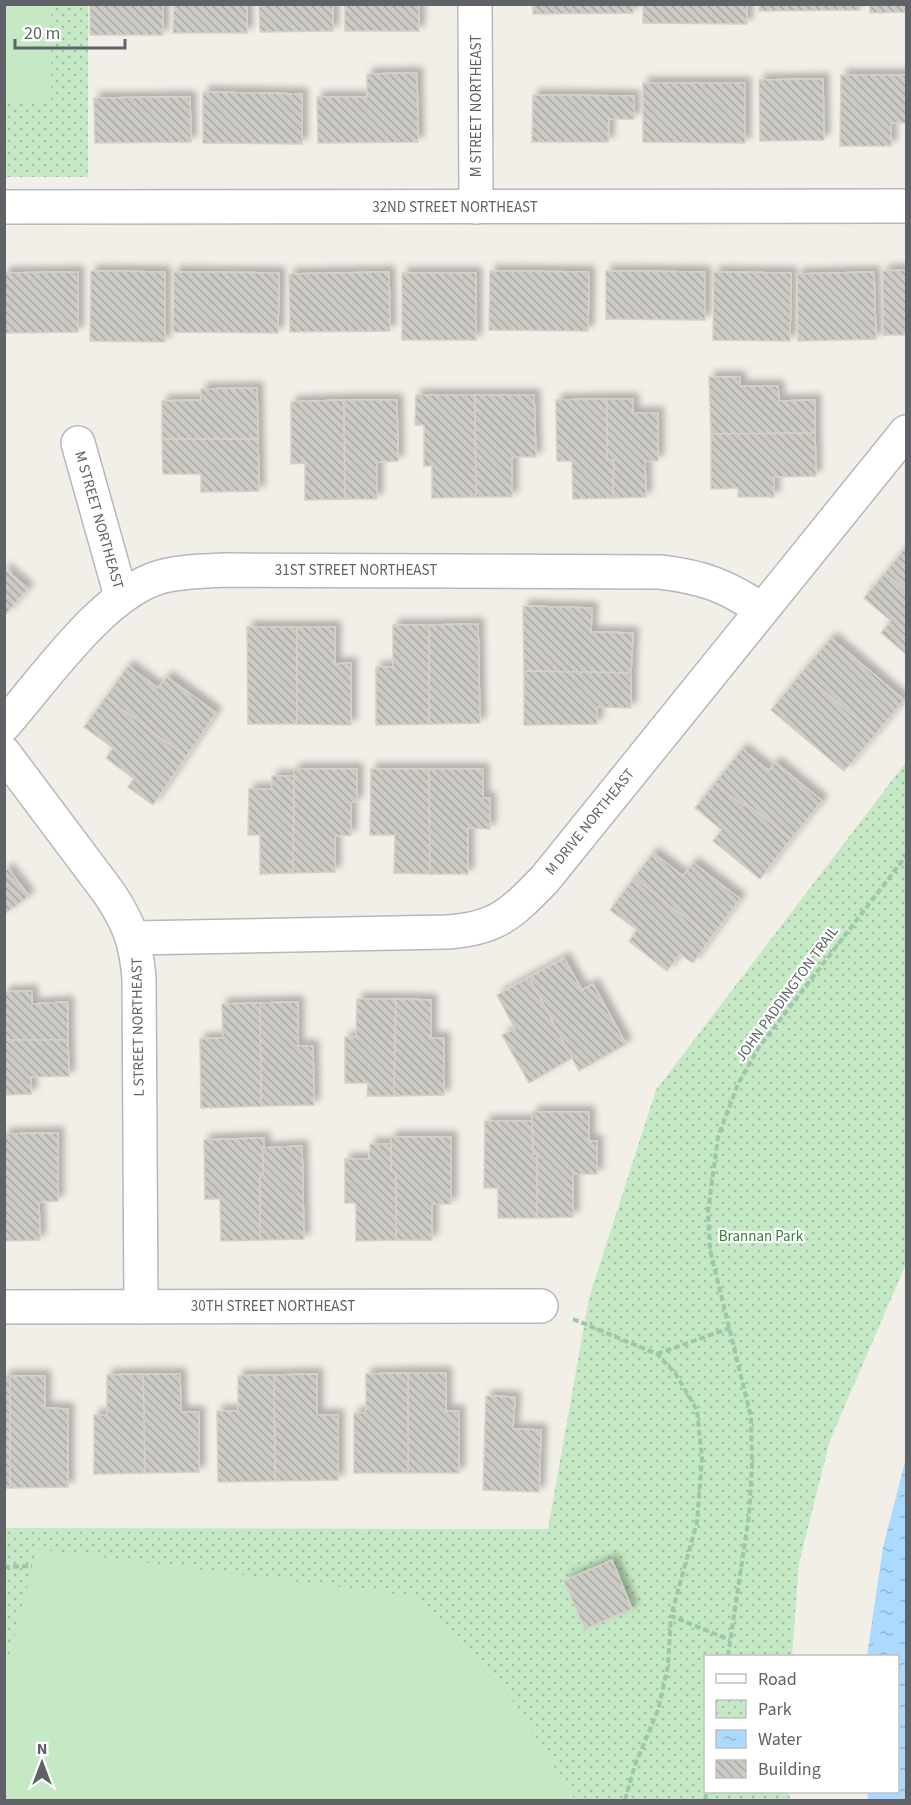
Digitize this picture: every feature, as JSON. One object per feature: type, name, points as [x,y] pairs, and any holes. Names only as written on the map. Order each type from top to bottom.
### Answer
[{"type":"street","name":"M STREET NORTHEAST","points":[[475,4],[476,207]]},
{"type":"street","name":"32ND STREET NORTHEAST","points":[[4,207],[906,206]]},
{"type":"street","name":"M DRIVE NORTHEAST","points":[[134,938],[447,932],[472,930],[499,921],[517,908],[545,879],[906,432]]},
{"type":"street","name":"M STREET NORTHEAST","points":[[78,443],[121,596]]},
{"type":"street","name":"31ST STREET NORTHEAST","points":[[4,725],[98,616],[121,596],[158,577],[196,571],[633,571],[684,575],[711,581],[734,591],[762,610]]},
{"type":"street","name":"L STREET NORTHEAST","points":[[4,753],[122,912],[134,938],[139,978],[141,1307]]},
{"type":"street","name":"30TH STREET NORTHEAST","points":[[4,1307],[541,1306]]},
{"type":"path","name":"JOHN PADDINGTON TRAIL","points":[[728,1655],[749,1515],[752,1467],[751,1417],[710,1250],[708,1212],[718,1137],[738,1084],[759,1047],[906,856]]},
{"type":"path","points":[[541,1306],[657,1354],[675,1373],[697,1410],[702,1458],[697,1522],[671,1616],[668,1666],[658,1710],[635,1765],[625,1800]]},
{"type":"path","points":[[657,1354],[730,1328]]},
{"type":"path","points":[[4,1567],[32,1566]]},
{"type":"path","points":[[671,1616],[730,1640]]},
{"type":"green space","points":[[4,5],[88,5],[88,177],[5,177]]},
{"type":"green space","points":[[4,5],[51,5],[51,100],[5,100]]},
{"type":"green space","name":"Brannan Park","points":[[906,762],[906,1264],[830,1440],[799,1563],[792,1655],[704,1655],[704,1793],[789,1793],[790,1800],[5,1800],[5,1528],[548,1529],[589,1298],[656,1090]]},
{"type":"green space","points":[[37,1549],[410,1596],[511,1698],[575,1800],[5,1800],[5,1672]]},
{"type":"water","points":[[906,1458],[906,1800],[868,1800],[867,1793],[899,1793],[899,1655],[867,1655],[883,1547]]},
{"type":"building","points":[[90,4],[163,4],[163,35],[90,35]]},
{"type":"building","points":[[174,4],[247,4],[247,33],[173,33]]},
{"type":"building","points":[[259,4],[333,4],[333,31],[260,32]]},
{"type":"building","points":[[345,4],[419,4],[419,31],[345,31]]},
{"type":"building","points":[[533,4],[633,4],[633,13],[533,14]]},
{"type":"building","points":[[643,4],[747,4],[747,24],[643,23]]},
{"type":"building","points":[[759,4],[860,4],[860,10],[759,11]]},
{"type":"building","points":[[870,4],[906,4],[906,12],[870,13]]},
{"type":"building","points":[[417,73],[418,142],[318,143],[317,97],[367,97],[367,74]]},
{"type":"building","points":[[841,75],[906,75],[906,123],[891,123],[891,146],[840,146]]},
{"type":"building","points":[[823,79],[824,140],[760,141],[759,80]]},
{"type":"building","points":[[643,83],[745,83],[745,143],[643,142]]},
{"type":"building","points":[[203,92],[302,94],[302,144],[203,143]]},
{"type":"building","points":[[533,95],[634,96],[634,119],[609,119],[608,142],[532,142]]},
{"type":"building","points":[[190,97],[191,142],[95,143],[94,98]]},
{"type":"building","points":[[906,270],[906,335],[883,335],[883,271]]},
{"type":"building","points":[[91,271],[165,272],[165,342],[90,341]]},
{"type":"building","points":[[490,271],[589,272],[588,331],[489,330]]},
{"type":"building","points":[[606,271],[705,272],[705,320],[606,319]]},
{"type":"building","points":[[78,272],[78,332],[4,333],[4,273]]},
{"type":"building","points":[[174,272],[279,273],[278,333],[173,332]]},
{"type":"building","points":[[389,272],[390,331],[290,332],[289,274]]},
{"type":"building","points":[[714,272],[791,273],[790,341],[713,340]]},
{"type":"building","points":[[874,272],[876,339],[798,341],[797,274]]},
{"type":"building","points":[[402,273],[476,273],[476,340],[402,340]]},
{"type":"building","points":[[709,377],[740,377],[740,386],[778,386],[779,401],[815,400],[815,433],[711,434]]},
{"type":"building","points":[[257,388],[258,439],[162,439],[162,401],[201,400],[201,389]]},
{"type":"building","points":[[416,395],[475,395],[476,497],[432,498],[432,466],[424,466],[424,425],[415,425]]},
{"type":"building","points":[[475,395],[534,395],[536,457],[512,457],[512,497],[476,497]]},
{"type":"building","points":[[607,399],[607,460],[614,460],[613,498],[573,499],[572,461],[557,461],[556,400]]},
{"type":"building","points":[[607,399],[633,399],[633,413],[658,413],[658,461],[645,461],[646,497],[613,498],[614,460],[607,460]]},
{"type":"building","points":[[344,400],[345,499],[305,500],[305,463],[291,464],[291,402]]},
{"type":"building","points":[[344,400],[397,400],[398,461],[377,462],[377,499],[345,499]]},
{"type":"building","points":[[815,433],[816,476],[774,477],[774,497],[738,497],[738,488],[711,489],[711,434]]},
{"type":"building","points":[[162,439],[258,439],[259,491],[201,492],[201,474],[163,474]]},
{"type":"building","points":[[906,547],[906,590],[885,573]]},
{"type":"building","points":[[4,568],[28,589],[4,616]]},
{"type":"building","points":[[885,573],[906,590],[906,654],[881,633],[891,621],[864,598]]},
{"type":"building","points":[[523,606],[592,608],[591,632],[633,633],[631,673],[524,671]]},
{"type":"building","points":[[478,624],[480,723],[429,724],[429,625]]},
{"type":"building","points":[[393,625],[429,625],[429,724],[376,725],[376,667],[393,667]]},
{"type":"building","points":[[247,627],[297,627],[297,724],[248,724]]},
{"type":"building","points":[[297,627],[335,627],[335,664],[351,663],[351,725],[297,724]]},
{"type":"building","points":[[831,638],[904,700],[875,735],[802,672]]},
{"type":"building","points":[[128,666],[158,688],[167,677],[216,713],[186,757],[106,697]]},
{"type":"building","points":[[524,671],[631,673],[631,708],[597,707],[597,724],[524,725]]},
{"type":"building","points":[[802,672],[875,735],[844,771],[771,710]]},
{"type":"building","points":[[106,697],[186,757],[153,805],[128,787],[134,779],[106,758],[113,748],[84,727]]},
{"type":"building","points":[[742,749],[769,771],[775,762],[822,801],[791,839],[746,803],[744,806],[715,783]]},
{"type":"building","points":[[294,769],[357,769],[357,802],[351,802],[351,835],[335,836],[335,872],[293,873]]},
{"type":"building","points":[[371,769],[429,769],[430,874],[394,873],[395,835],[370,835]]},
{"type":"building","points":[[429,769],[483,769],[483,798],[490,798],[490,829],[468,828],[468,874],[430,874]]},
{"type":"building","points":[[272,776],[294,776],[293,873],[260,874],[260,835],[248,835],[249,789],[272,789]]},
{"type":"building","points":[[715,783],[744,806],[746,803],[791,839],[760,879],[713,841],[722,830],[695,808]]},
{"type":"building","points":[[653,853],[683,876],[693,863],[740,899],[711,938],[634,878]]},
{"type":"building","points":[[8,869],[29,896],[4,914],[4,871]]},
{"type":"building","points":[[634,878],[711,938],[693,963],[680,954],[667,971],[629,941],[637,930],[610,910]]},
{"type":"building","points":[[564,958],[582,990],[593,984],[626,1044],[579,1071],[529,977]]},
{"type":"building","points":[[529,977],[572,1058],[529,1083],[502,1035],[515,1029],[497,995]]},
{"type":"building","points":[[32,991],[32,1004],[68,1002],[68,1040],[4,1040],[4,992]]},
{"type":"building","points":[[357,999],[396,999],[394,1096],[367,1096],[368,1083],[345,1083],[345,1037],[356,1037]]},
{"type":"building","points":[[396,999],[431,1000],[431,1038],[444,1038],[444,1095],[394,1096]]},
{"type":"building","points":[[298,1002],[298,1046],[313,1046],[314,1105],[261,1106],[260,1003]]},
{"type":"building","points":[[260,1003],[261,1106],[201,1108],[200,1039],[223,1038],[222,1004]]},
{"type":"building","points":[[4,1040],[68,1040],[69,1076],[31,1077],[31,1094],[4,1095]]},
{"type":"building","points":[[532,1112],[589,1112],[589,1141],[597,1141],[597,1174],[573,1174],[573,1217],[537,1218],[537,1154],[533,1154]]},
{"type":"building","points":[[485,1121],[532,1121],[533,1154],[537,1154],[537,1218],[498,1218],[498,1188],[484,1188]]},
{"type":"building","points":[[58,1133],[58,1201],[39,1202],[40,1240],[4,1241],[4,1134]]},
{"type":"building","points":[[391,1137],[451,1137],[451,1204],[432,1204],[432,1240],[396,1240],[396,1172],[391,1171]]},
{"type":"building","points":[[264,1138],[263,1174],[260,1174],[260,1240],[221,1241],[220,1199],[205,1199],[204,1140]]},
{"type":"building","points":[[370,1144],[391,1144],[391,1171],[396,1172],[396,1240],[356,1241],[356,1203],[345,1203],[345,1159],[369,1159]]},
{"type":"building","points":[[302,1146],[304,1239],[260,1240],[260,1174],[263,1174],[263,1148]]},
{"type":"building","points":[[408,1373],[446,1373],[446,1411],[459,1411],[459,1473],[408,1473]]},
{"type":"building","points":[[408,1373],[408,1473],[354,1473],[354,1413],[366,1413],[366,1374]]},
{"type":"building","points":[[143,1374],[180,1374],[181,1412],[199,1412],[199,1472],[145,1473]]},
{"type":"building","points":[[143,1374],[145,1473],[94,1474],[94,1415],[107,1415],[107,1375]]},
{"type":"building","points":[[317,1374],[317,1415],[338,1415],[338,1480],[275,1481],[274,1375]]},
{"type":"building","points":[[274,1375],[275,1481],[218,1482],[217,1411],[238,1411],[238,1376]]},
{"type":"building","points":[[4,1376],[10,1376],[10,1488],[4,1488]]},
{"type":"building","points":[[10,1376],[45,1376],[45,1408],[68,1409],[68,1487],[10,1488]]},
{"type":"building","points":[[486,1396],[515,1397],[513,1429],[541,1430],[539,1492],[483,1490]]},
{"type":"building","points":[[612,1560],[632,1609],[585,1629],[564,1581]]}]
